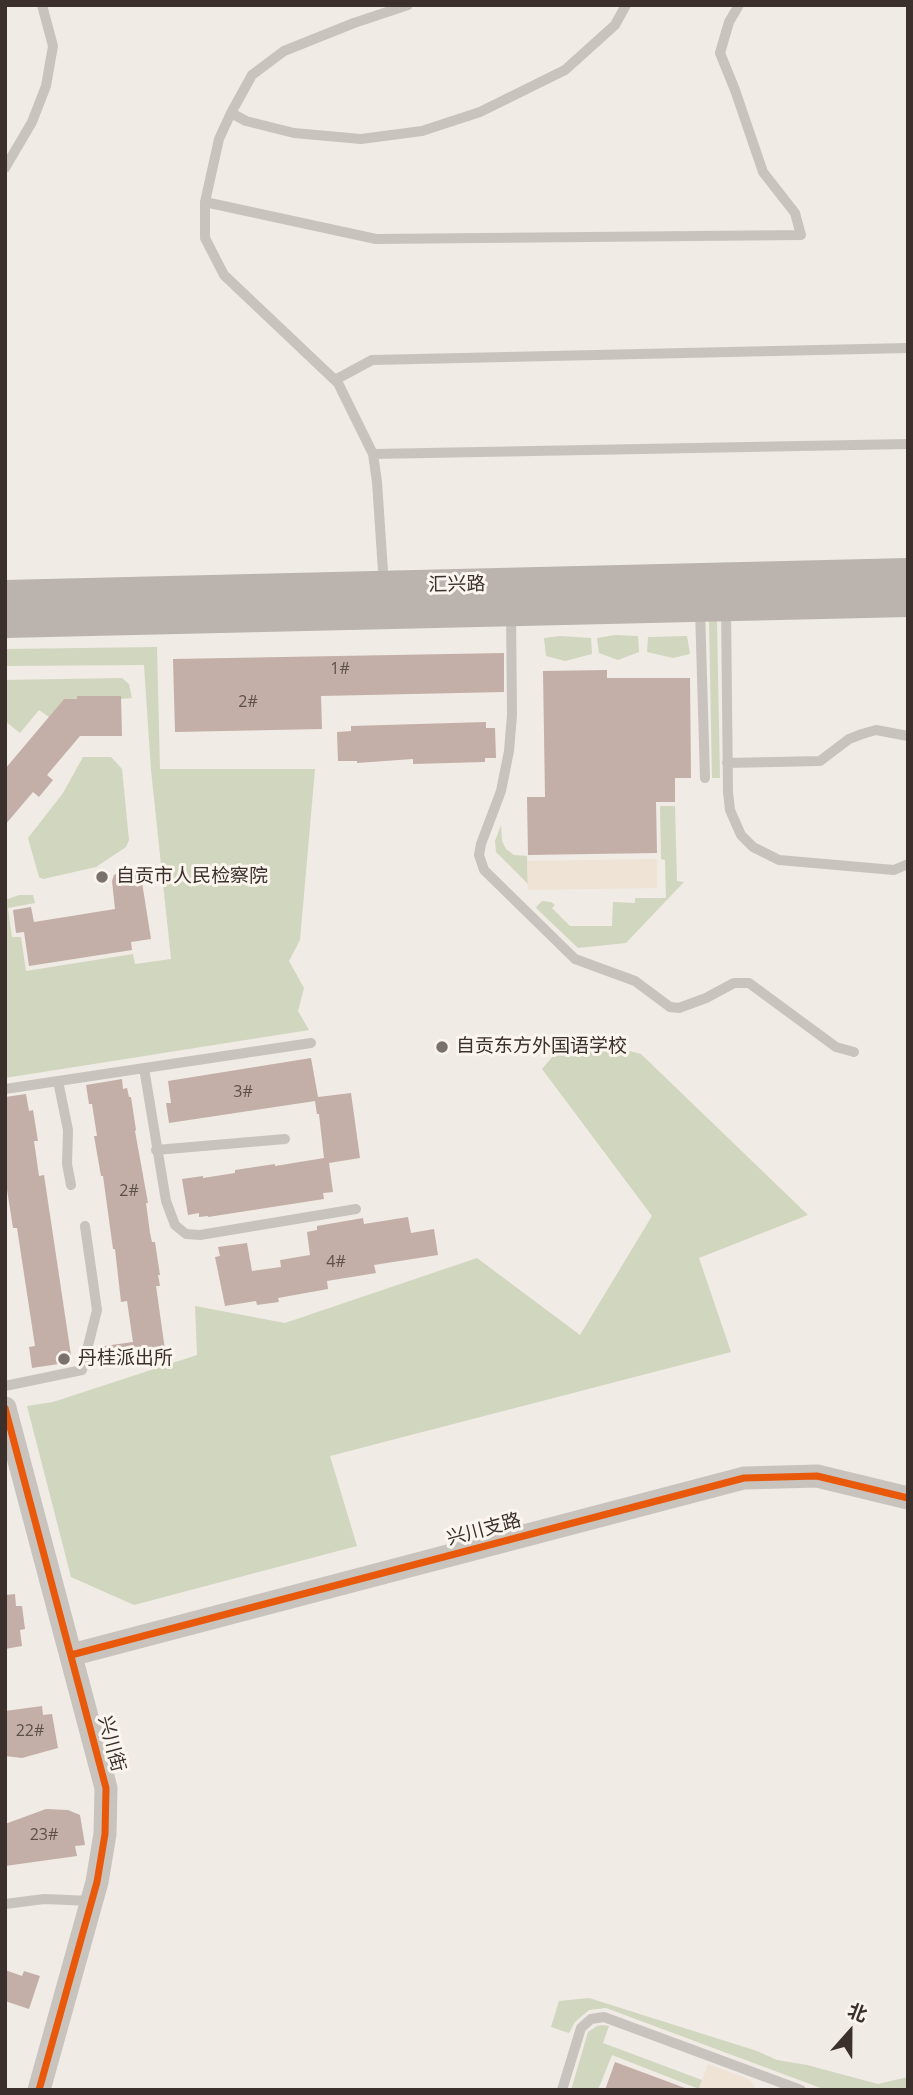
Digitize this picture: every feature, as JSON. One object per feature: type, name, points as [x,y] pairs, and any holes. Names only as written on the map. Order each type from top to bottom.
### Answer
[{"type":"main road","name":"汇兴路","points":[[5,596],[384,587],[510,597],[713,592],[908,574]]},
{"type":"main road","points":[[713,592],[908,600]]},
{"type":"main road","points":[[5,622],[510,597]]},
{"type":"street","name":"兴川街","points":[[5,1408],[106,1788],[105,1834],[92,1901],[39,2090]]},
{"type":"street","name":"兴川支路","points":[[71,1655],[744,1478],[817,1476],[908,1498]]},
{"type":"lane","points":[[5,168],[32,122],[46,86],[52,46],[42,5]]},
{"type":"lane","points":[[384,587],[373,454],[335,380],[224,275],[205,238],[205,202],[219,139],[252,75],[284,51],[408,5]]},
{"type":"lane","points":[[231,113],[246,121],[294,133],[361,139],[422,131],[480,112],[565,69],[615,25],[626,5]]},
{"type":"lane","points":[[205,202],[376,239],[801,235],[795,213],[763,173],[720,53],[729,22],[739,5]]},
{"type":"lane","points":[[335,380],[372,360],[908,348]]},
{"type":"lane","points":[[373,454],[908,444]]},
{"type":"lane","points":[[713,592],[730,810],[741,835],[753,848],[767,856],[792,862],[894,870],[908,864]]},
{"type":"lane","points":[[705,778],[713,592]]},
{"type":"lane","points":[[510,597],[512,715],[509,751],[501,790],[481,844],[479,855],[484,870],[575,959],[629,978],[670,1007],[679,1008],[706,998],[734,983],[749,983],[836,1047],[854,1052]]},
{"type":"lane","points":[[727,763],[820,761],[849,739],[876,730],[888,730],[908,736]]},
{"type":"lane","points":[[5,1089],[311,1043]]},
{"type":"lane","points":[[144,1068],[166,1201],[175,1225],[186,1234],[200,1235],[356,1209]]},
{"type":"lane","points":[[58,1081],[68,1130],[67,1164],[71,1185]]},
{"type":"lane","points":[[156,1150],[285,1139]]},
{"type":"lane","points":[[5,1386],[82,1370],[97,1310],[85,1226]]},
{"type":"lane","points":[[5,1904],[44,1899],[92,1901]]},
{"type":"lane","points":[[562,2090],[581,2028],[592,2019],[604,2017],[771,2084],[801,2090]]},
{"type":"green space","points":[[709,619],[717,621],[720,778],[712,778]]},
{"type":"green space","points":[[638,636],[639,652],[618,660],[599,653],[597,638]]},
{"type":"green space","points":[[687,636],[690,654],[673,658],[647,652],[648,637]]},
{"type":"green space","points":[[544,638],[591,638],[592,654],[565,661],[546,656]]},
{"type":"green space","points":[[157,647],[160,769],[315,769],[300,940],[289,961],[304,988],[298,1011],[309,1030],[5,1078],[5,900],[19,895],[33,895],[35,903],[8,908],[12,937],[21,937],[26,971],[133,954],[135,964],[171,959],[151,770],[144,665],[5,666],[5,649]]},
{"type":"green space","points":[[122,678],[129,684],[132,698],[78,696],[77,699],[64,699],[49,717],[39,710],[20,733],[5,721],[5,680]]},
{"type":"green space","points":[[83,757],[111,757],[122,769],[129,840],[126,847],[96,867],[43,879],[39,877],[28,838],[63,793]]},
{"type":"green space","points":[[660,806],[675,806],[677,881],[684,882],[626,943],[578,948],[536,908],[537,906],[542,901],[551,902],[555,905],[552,908],[570,926],[612,926],[613,902],[635,903],[635,898],[666,898],[665,860],[661,859]]},
{"type":"green space","points":[[501,825],[502,841],[506,849],[514,855],[527,856],[528,884],[496,852],[495,841]]},
{"type":"green space","points":[[570,1036],[641,1054],[808,1215],[699,1258],[731,1352],[330,1456],[357,1546],[134,1605],[71,1577],[27,1406],[53,1402],[197,1355],[195,1306],[285,1323],[477,1258],[580,1335],[652,1216],[542,1069]]},
{"type":"green space","points":[[589,1998],[757,2051],[777,2060],[878,2084],[908,2077],[908,2090],[826,2090],[606,2008],[589,2010],[575,2022],[569,2033],[551,2027],[559,2001]]},
{"type":"green space","points":[[603,2025],[609,2026],[603,2043],[702,2080],[699,2089],[612,2055],[598,2090],[571,2090],[588,2032]]},
{"type":"shaded area","points":[[657,859],[657,888],[528,890],[527,861]]},
{"type":"shaded area","points":[[708,2064],[746,2078],[756,2090],[699,2089]]},
{"type":"building","points":[[504,653],[504,692],[321,696],[322,729],[175,732],[173,659]]},
{"type":"building","points":[[607,670],[607,678],[690,678],[691,778],[675,778],[675,802],[656,802],[657,853],[528,855],[527,797],[545,797],[543,671]]},
{"type":"building","points":[[77,696],[121,696],[122,736],[80,736],[47,775],[53,780],[39,797],[33,792],[5,825],[5,769],[64,699],[77,699]]},
{"type":"building","points":[[486,722],[486,728],[495,728],[496,758],[485,758],[485,762],[413,764],[413,759],[357,763],[338,761],[337,732],[351,731],[351,726]]},
{"type":"building","points":[[128,868],[141,876],[151,939],[131,942],[132,950],[29,966],[24,932],[16,933],[13,910],[31,907],[34,922],[115,909],[112,881],[114,875]]},
{"type":"building","points":[[311,1058],[318,1097],[351,1093],[360,1158],[329,1163],[333,1192],[323,1193],[324,1199],[208,1217],[199,1217],[199,1213],[188,1215],[182,1179],[324,1158],[319,1114],[315,1101],[169,1123],[166,1103],[171,1103],[168,1081]]},
{"type":"building","points":[[122,1079],[123,1089],[127,1088],[131,1097],[148,1203],[150,1233],[152,1242],[155,1242],[160,1275],[160,1286],[156,1286],[166,1357],[107,1365],[104,1346],[133,1342],[127,1301],[121,1302],[115,1249],[94,1136],[97,1136],[92,1104],[89,1104],[86,1085]]},
{"type":"building","points":[[26,1094],[29,1111],[33,1110],[38,1141],[34,1141],[39,1176],[44,1175],[72,1362],[32,1368],[29,1347],[35,1346],[17,1228],[13,1228],[5,1177],[5,1097]]},
{"type":"building","points":[[408,1217],[411,1233],[434,1229],[438,1255],[374,1265],[376,1273],[327,1281],[328,1289],[278,1298],[279,1302],[257,1305],[256,1301],[225,1306],[215,1257],[220,1256],[218,1247],[247,1243],[252,1271],[281,1267],[280,1260],[310,1255],[307,1232],[317,1230],[317,1226],[363,1218],[364,1224]]},
{"type":"building","points":[[15,1594],[16,1606],[22,1606],[25,1629],[20,1630],[22,1646],[5,1649],[5,1595]]},
{"type":"building","points":[[42,1706],[43,1715],[52,1714],[58,1748],[22,1758],[5,1756],[5,1711]]},
{"type":"building","points":[[46,1809],[68,1810],[80,1815],[85,1845],[75,1846],[77,1856],[5,1866],[5,1824]]},
{"type":"building","points":[[5,1970],[22,1976],[24,1971],[40,1976],[29,2009],[5,2001]]},
{"type":"building","points":[[615,2062],[685,2088],[685,2090],[605,2090]]},
{"type":"cycle path","points":[[5,1408],[106,1788],[105,1834],[97,1882],[39,2090]]},
{"type":"cycle path","points":[[71,1655],[744,1478],[817,1476],[908,1498]]},
{"type":"place","name":"自贡市人民检察院","points":[[102,877]]},
{"type":"place","name":"自贡东方外国语学校","points":[[442,1047]]},
{"type":"place","name":"丹桂派出所","points":[[64,1359]]}]
